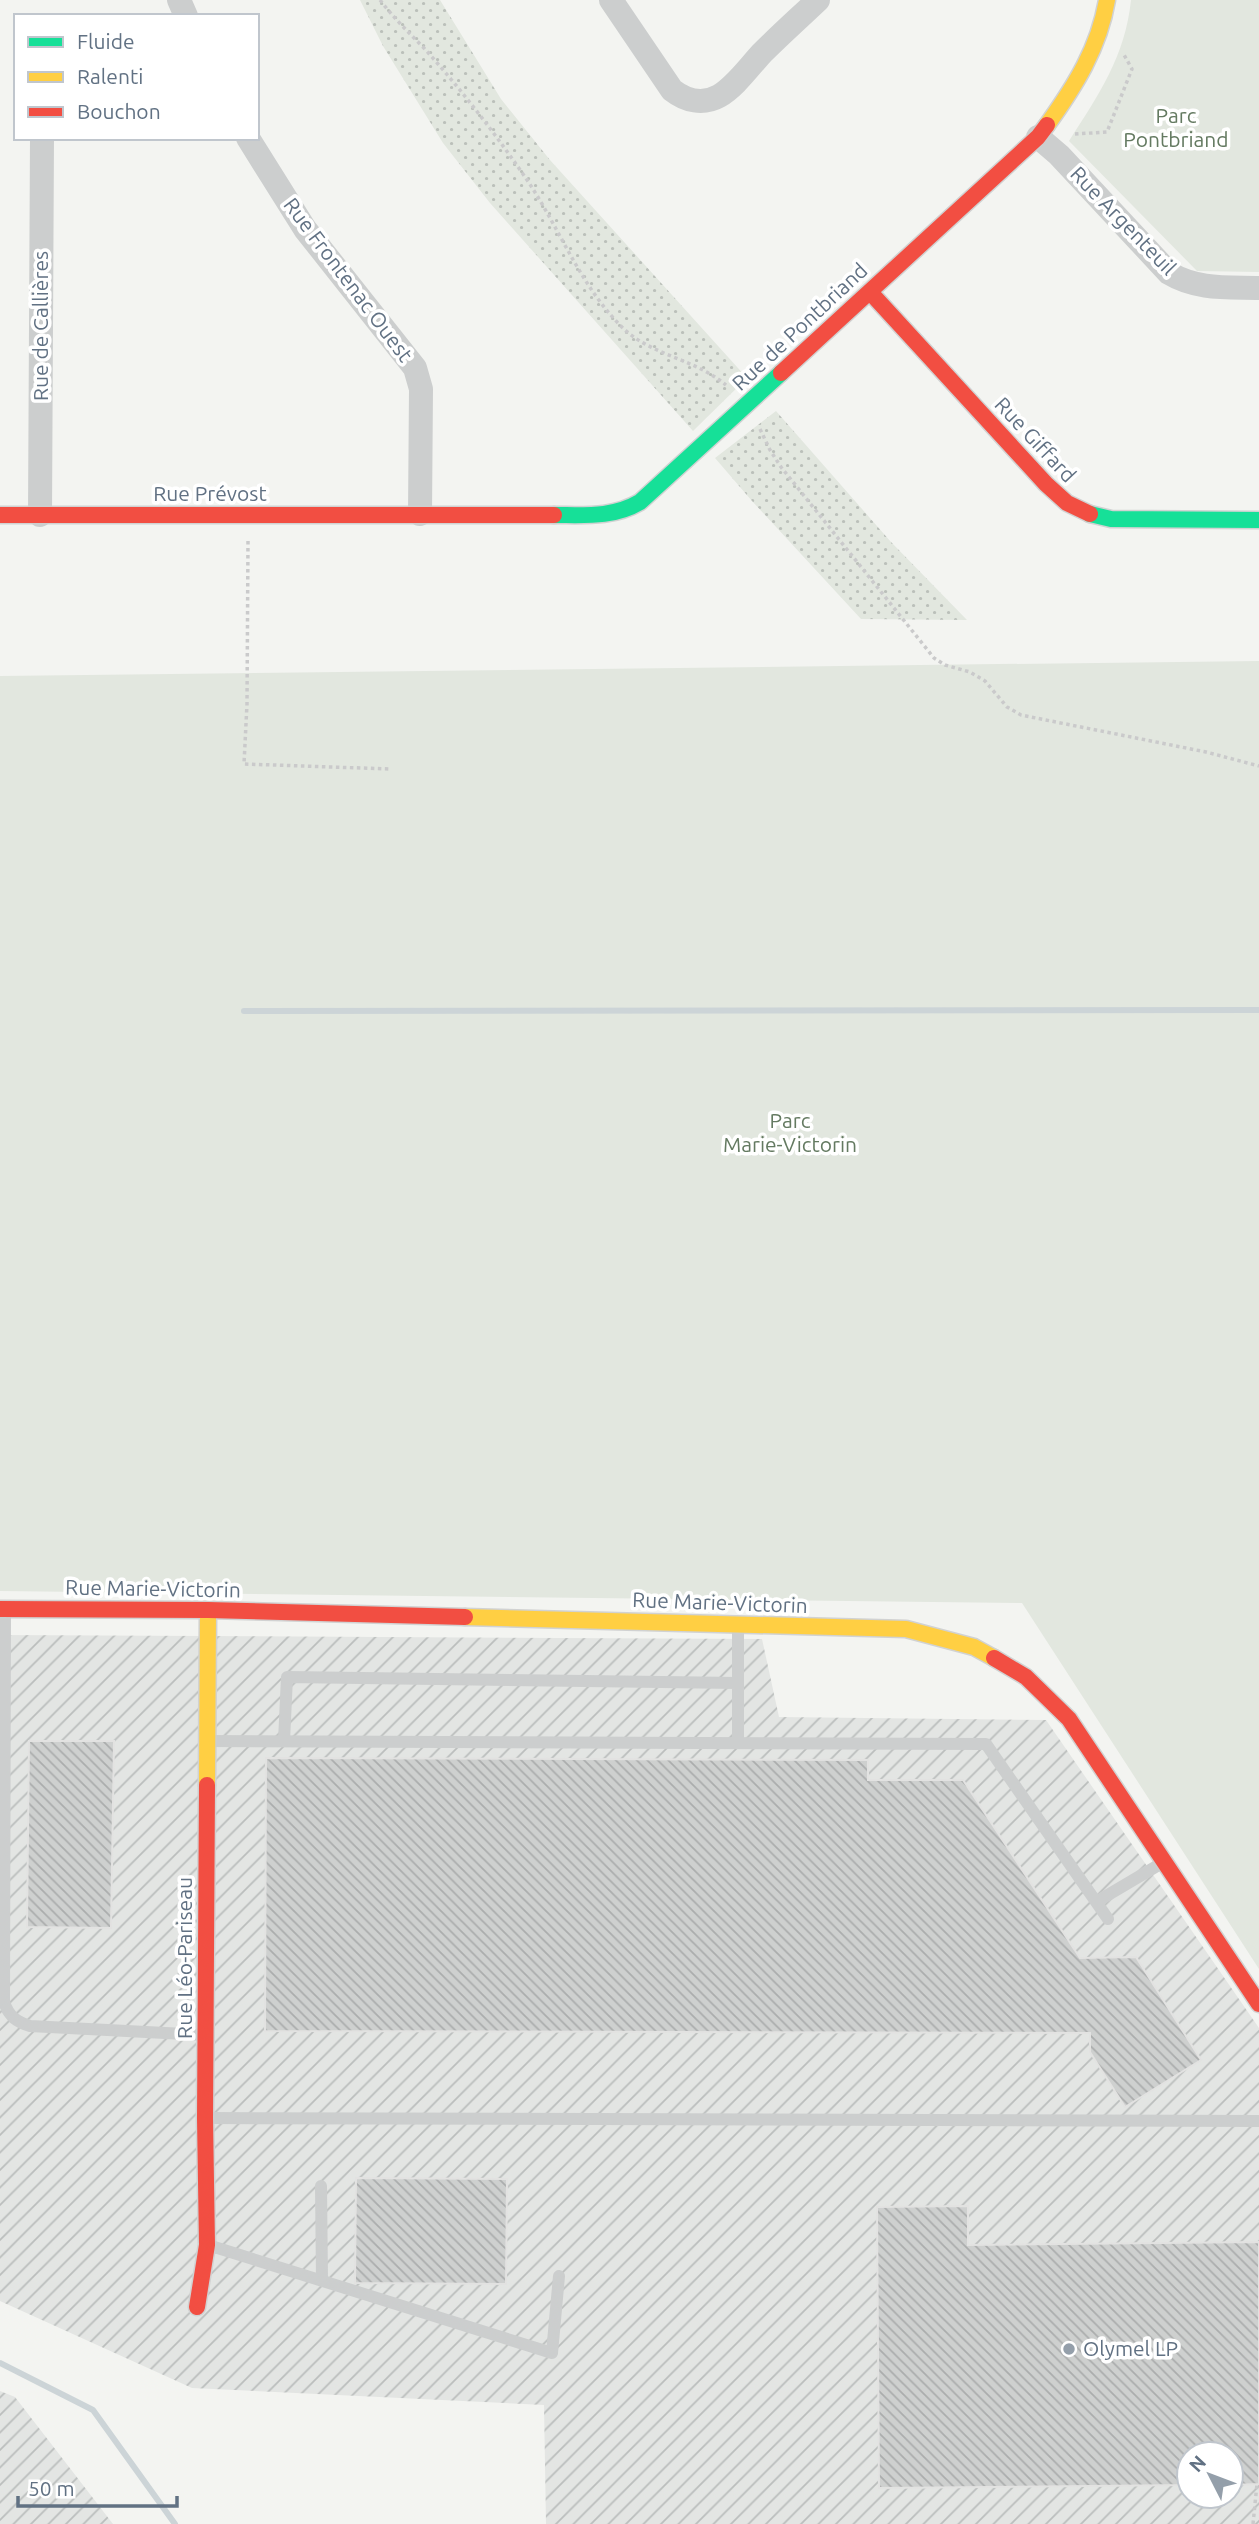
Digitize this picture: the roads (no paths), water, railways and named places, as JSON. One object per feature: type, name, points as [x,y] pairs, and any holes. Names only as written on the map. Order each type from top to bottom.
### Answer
[{"type":"street","points":[[611,0],[672,90],[680,96],[699,101],[726,91],[818,0]]},
{"type":"street","name":"Rue de Pontbriand","points":[[420,514],[618,513],[645,498],[1038,137],[1071,93],[1095,48],[1105,19],[1107,0]]},
{"type":"street","name":"Rue Argenteuil","points":[[1038,137],[1059,155],[1169,273],[1185,282],[1203,286],[1259,288]]},
{"type":"street","name":"Rue de Callières","points":[[40,514],[42,140]]},
{"type":"street","name":"Rue Frontenac Ouest","points":[[249,140],[305,229],[415,368],[421,388],[420,514]]},
{"type":"street","name":"Rue Giffard","points":[[870,292],[1045,484],[1073,507],[1091,515],[1111,519],[1259,520]]},
{"type":"street","name":"Rue Prévost","points":[[0,515],[420,514]]},
{"type":"street","name":"Rue Marie-Victorin","points":[[3,1609],[208,1610],[906,1629],[974,1647],[1026,1677],[1069,1719],[1259,2004]]},
{"type":"street","name":"Rue Léo-Pariseau","points":[[197,2306],[207,2245],[205,2035],[208,1610]]},
{"type":"lane","points":[[3,1609],[4,2003],[8,2013],[18,2022],[30,2026],[205,2035]]},
{"type":"lane","points":[[738,1624],[738,1743]]},
{"type":"lane","points":[[284,1741],[287,1677],[738,1683]]},
{"type":"lane","points":[[208,1741],[986,1744],[1108,1919]]},
{"type":"lane","points":[[1096,1902],[1164,1861]]},
{"type":"lane","points":[[205,2118],[1259,2121]]},
{"type":"lane","points":[[321,2186],[322,2280]]},
{"type":"lane","points":[[207,2245],[552,2353],[559,2276]]},
{"type":"waterway","points":[[244,1011],[1259,1010]]},
{"type":"waterway","points":[[0,2363],[93,2410],[175,2524]]},
{"type":"place","name":"Olymel LP","points":[[1069,2349]]},
{"type":"park label","name":"Parc Pontbriand","points":[[1176,128]]},
{"type":"park label","name":"Parc Marie-Victorin","points":[[790,1133]]}]
